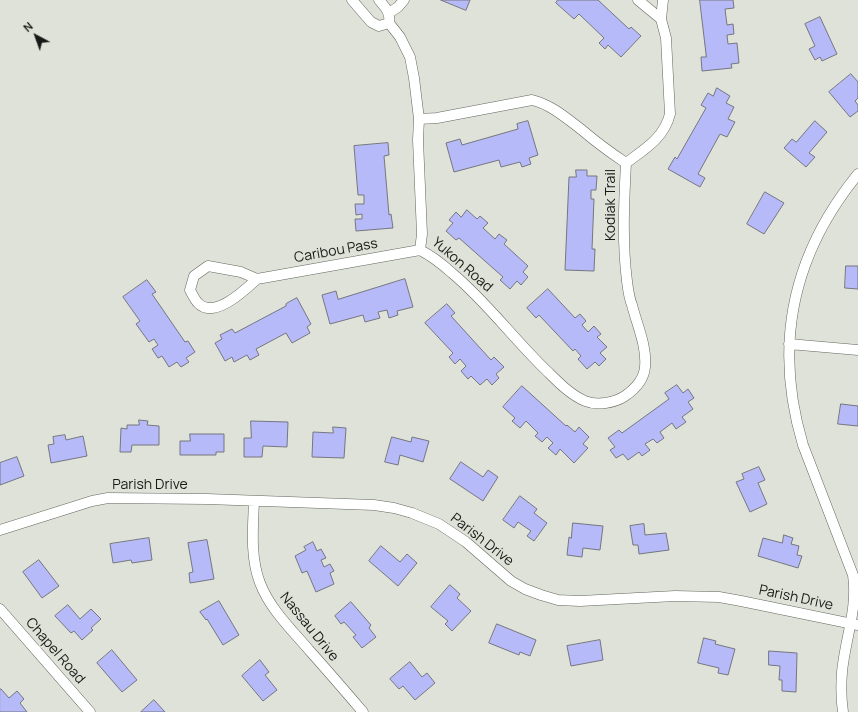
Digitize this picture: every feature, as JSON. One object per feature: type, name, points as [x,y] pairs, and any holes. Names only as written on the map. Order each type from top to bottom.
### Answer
[{"type":"street","points":[[352,0],[371,22],[379,26],[389,18],[404,0]]},
{"type":"street","name":"Yukon Road","points":[[379,0],[410,57],[414,78],[419,119],[418,140],[422,234],[420,250],[432,256],[472,289],[543,367],[573,394],[585,401],[597,403],[609,403],[618,400],[627,394]]},
{"type":"street","points":[[638,0],[661,19]]},
{"type":"street","points":[[626,163],[656,140],[668,125],[670,114],[666,38],[661,19],[663,0]]},
{"type":"street","name":"Kodiak Trail","points":[[419,119],[437,118],[532,100],[556,109],[626,163],[624,198],[624,256],[631,303],[645,354],[643,378],[627,394]]},
{"type":"street","points":[[843,712],[842,672],[854,624],[855,588],[853,575],[797,427],[790,384],[789,344],[794,304],[809,254],[833,207],[858,174]]},
{"type":"street","name":"Caribou Pass","points":[[258,279],[420,250]]},
{"type":"street","points":[[208,266],[241,272],[258,279],[242,293],[220,307],[208,308],[199,304],[190,290],[194,276],[208,266]]},
{"type":"street","points":[[789,344],[858,350]]},
{"type":"street","name":"Parish Drive","points":[[0,530],[92,501],[108,498],[374,505],[412,512],[439,524],[458,536],[512,581],[524,589],[558,600],[580,601],[675,596],[719,597],[741,600],[854,624]]},
{"type":"street","name":"Nassau Drive","points":[[254,501],[253,554],[260,582],[266,594],[274,609],[363,712]]},
{"type":"street","name":"Chapel Road","points":[[0,609],[90,712]]},
{"type":"building","points":[[441,0],[470,0],[466,10]]},
{"type":"building","points":[[558,0],[598,0],[629,29],[631,27],[641,36],[621,57],[608,45],[605,49],[599,43],[604,38],[579,14],[574,19],[556,3]]},
{"type":"building","points":[[700,0],[733,0],[734,8],[725,9],[727,25],[733,24],[734,34],[727,35],[728,44],[737,43],[739,63],[731,64],[732,68],[702,71],[701,57],[706,57]]},
{"type":"building","points":[[820,17],[837,54],[822,61],[820,57],[815,60],[809,49],[815,46],[805,24]]},
{"type":"building","points":[[851,74],[858,82],[858,98],[855,101],[858,105],[858,111],[850,117],[829,92]]},
{"type":"building","points":[[717,88],[730,96],[726,103],[734,107],[728,119],[735,122],[727,137],[720,134],[698,174],[705,178],[700,187],[668,169],[675,157],[677,159],[706,108],[701,105],[708,93],[713,96]]},
{"type":"building","points":[[528,121],[538,155],[529,158],[531,164],[522,167],[520,162],[501,167],[499,160],[454,172],[446,143],[460,139],[462,145],[518,129],[517,124]]},
{"type":"building","points":[[815,121],[827,132],[809,153],[815,157],[806,167],[784,148],[792,139],[796,142]]},
{"type":"building","points":[[388,143],[389,155],[384,156],[389,215],[391,214],[393,228],[356,231],[355,219],[362,219],[362,214],[356,215],[355,204],[364,204],[364,195],[358,195],[354,146]]},
{"type":"building","points":[[576,170],[587,170],[587,176],[597,176],[596,190],[591,190],[591,199],[594,199],[592,249],[595,249],[594,271],[565,270],[569,177],[576,177]]},
{"type":"building","points":[[765,192],[784,203],[764,234],[747,224]]},
{"type":"building","points":[[467,210],[477,219],[480,216],[488,223],[483,228],[495,239],[499,234],[507,240],[504,244],[528,266],[523,272],[528,277],[521,285],[517,281],[510,289],[500,280],[503,277],[459,238],[456,240],[446,231],[453,223],[449,220],[456,212],[461,217]]},
{"type":"building","points":[[846,266],[858,266],[858,289],[845,288]]},
{"type":"building","points":[[405,279],[413,307],[397,311],[398,315],[389,318],[387,310],[378,312],[380,318],[365,322],[363,315],[330,324],[322,295],[336,291],[338,299]]},
{"type":"building","points":[[147,280],[156,292],[152,294],[185,342],[188,341],[195,352],[186,358],[189,362],[181,367],[177,362],[169,367],[162,356],[158,358],[152,349],[158,345],[154,339],[149,342],[136,324],[140,321],[123,297]]},
{"type":"building","points":[[548,289],[575,318],[580,314],[586,321],[582,325],[588,332],[594,326],[601,334],[597,337],[607,347],[600,353],[606,359],[599,366],[595,362],[587,369],[578,359],[581,356],[575,349],[573,351],[539,315],[536,318],[527,308]]},
{"type":"building","points":[[297,298],[311,324],[307,327],[310,333],[292,343],[286,333],[256,349],[259,355],[250,360],[247,355],[234,362],[232,357],[225,361],[215,343],[222,339],[220,335],[232,329],[235,333],[286,306],[286,304]]},
{"type":"building","points":[[447,304],[455,313],[451,316],[491,360],[494,357],[504,367],[496,374],[499,378],[492,385],[487,379],[480,385],[471,376],[468,379],[461,371],[466,366],[460,359],[455,364],[449,357],[453,353],[425,323]]},
{"type":"building","points":[[677,385],[683,393],[688,389],[694,398],[688,402],[693,409],[682,417],[686,422],[676,429],[672,423],[660,432],[664,438],[657,443],[653,439],[645,444],[650,450],[642,456],[639,452],[628,460],[623,454],[616,458],[610,450],[615,447],[608,438],[619,430],[622,433],[669,399],[665,393]]},
{"type":"building","points":[[522,386],[566,426],[567,425],[575,432],[579,427],[589,437],[583,444],[588,448],[574,463],[560,449],[556,455],[548,448],[553,443],[547,437],[542,442],[535,436],[538,433],[526,421],[520,428],[512,421],[515,418],[503,407]]},
{"type":"building","points":[[841,404],[858,406],[858,426],[838,424]]},
{"type":"building","points":[[139,420],[148,421],[147,425],[159,426],[159,445],[132,445],[131,452],[120,452],[121,428],[127,429],[127,425],[139,425]]},
{"type":"building","points":[[251,421],[288,422],[287,447],[263,446],[262,457],[244,457],[244,438],[251,438]]},
{"type":"building","points":[[333,427],[346,428],[344,458],[312,457],[313,432],[333,433]]},
{"type":"building","points":[[190,434],[224,434],[224,452],[216,452],[216,455],[180,455],[180,441],[190,441]]},
{"type":"building","points":[[65,435],[66,440],[83,436],[87,456],[51,463],[48,445],[54,444],[53,437]]},
{"type":"building","points":[[392,437],[411,442],[412,437],[429,441],[423,462],[400,455],[398,465],[385,462]]},
{"type":"building","points":[[17,457],[24,476],[0,485],[0,463]]},
{"type":"building","points":[[461,462],[483,477],[488,470],[498,477],[483,501],[450,479]]},
{"type":"building","points":[[759,467],[765,480],[758,483],[767,504],[750,512],[736,482],[744,479],[742,474]]},
{"type":"building","points":[[520,496],[537,509],[534,513],[547,523],[534,541],[527,536],[531,531],[518,522],[514,528],[503,520]]},
{"type":"building","points":[[573,523],[603,526],[600,550],[583,548],[582,557],[567,555],[569,537],[571,538]]},
{"type":"building","points":[[644,524],[645,535],[666,533],[669,550],[639,554],[638,545],[633,545],[630,526]]},
{"type":"building","points":[[784,535],[793,538],[791,544],[799,546],[797,555],[802,556],[798,568],[758,556],[763,538],[782,543]]},
{"type":"building","points":[[149,538],[152,560],[132,563],[131,560],[113,563],[110,544]]},
{"type":"building","points":[[207,540],[214,579],[190,583],[189,573],[193,572],[188,543]]},
{"type":"building","points":[[313,542],[317,551],[321,549],[326,558],[321,560],[324,567],[330,564],[334,571],[330,573],[334,584],[316,592],[307,571],[302,573],[295,556],[306,550],[304,547]]},
{"type":"building","points":[[381,546],[400,562],[407,554],[417,563],[398,586],[369,561]]},
{"type":"building","points":[[39,560],[59,586],[42,598],[23,572]]},
{"type":"building","points":[[450,585],[460,594],[457,598],[471,611],[452,631],[445,624],[448,621],[431,607]]},
{"type":"building","points":[[219,601],[239,635],[223,645],[207,619],[206,620],[200,612]]},
{"type":"building","points":[[351,602],[371,625],[369,628],[376,637],[362,648],[353,637],[356,635],[344,622],[341,624],[335,616]]},
{"type":"building","points":[[68,605],[80,619],[91,609],[101,619],[91,628],[93,630],[82,640],[74,631],[71,633],[55,616]]},
{"type":"building","points":[[497,624],[536,640],[530,656],[520,652],[519,655],[489,643]]},
{"type":"building","points":[[704,638],[716,641],[715,644],[735,649],[728,675],[718,673],[719,668],[698,663]]},
{"type":"building","points":[[600,640],[603,660],[571,666],[567,646]]},
{"type":"building","points":[[112,650],[137,680],[122,692],[97,663]]},
{"type":"building","points":[[769,651],[797,653],[796,692],[782,691],[782,680],[779,680],[780,666],[769,665]]},
{"type":"building","points":[[260,660],[269,672],[265,675],[277,690],[263,701],[242,676]]},
{"type":"building","points":[[410,662],[422,677],[427,673],[435,683],[415,700],[403,686],[399,689],[390,679]]},
{"type":"building","points":[[0,689],[9,698],[17,691],[24,699],[20,703],[27,712],[0,712]]},
{"type":"building","points":[[154,700],[165,712],[141,712]]}]
